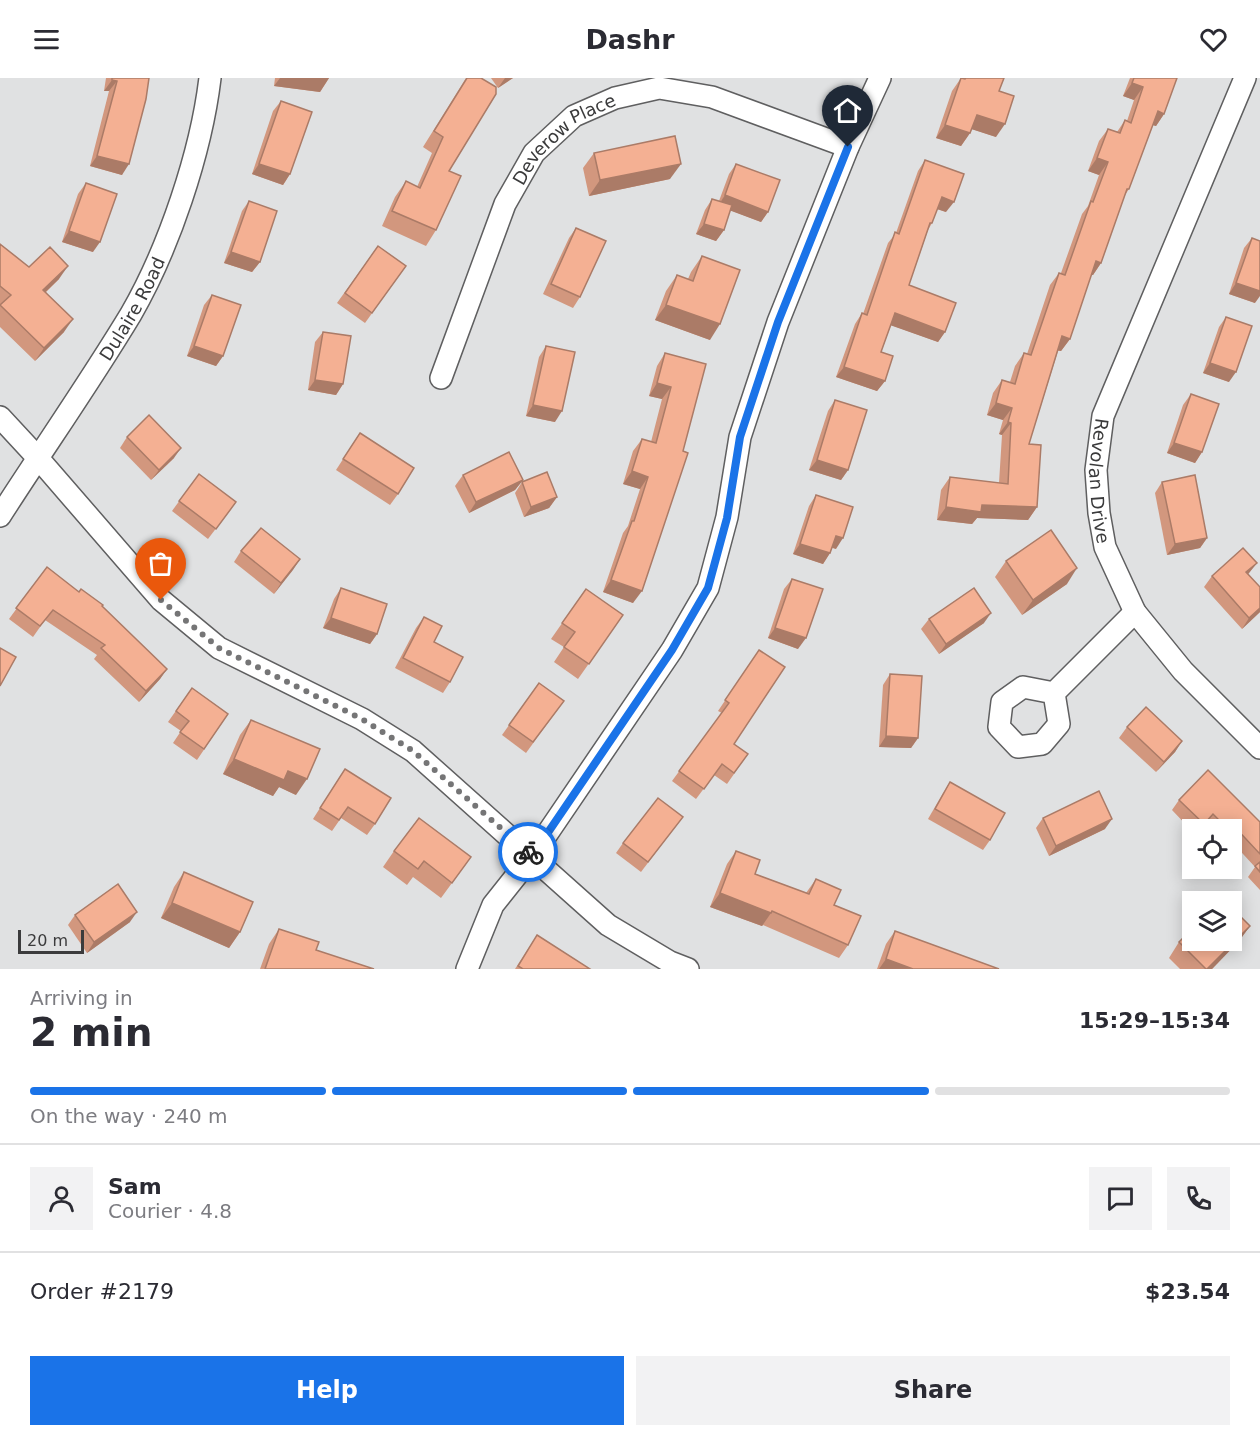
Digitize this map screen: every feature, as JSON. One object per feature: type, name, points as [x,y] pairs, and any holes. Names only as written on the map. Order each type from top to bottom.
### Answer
[{"type":"street","name":"Dulaire Road","points":[[0,516],[131,313],[151,272],[172,222],[188,174],[199,137],[210,78]]},
{"type":"street","points":[[467,969],[493,905],[532,856],[672,650],[708,588],[727,518],[740,437],[778,322],[848,147],[880,78]]},
{"type":"street","name":"Revolan Drive","points":[[1245,78],[1103,417],[1096,470],[1099,513],[1105,547],[1135,612],[1183,671],[1260,747]]},
{"type":"street","name":"Deverow Place","points":[[441,378],[505,204],[534,153],[574,116],[615,98],[659,88],[712,97],[848,147]]},
{"type":"street","points":[[0,417],[161,600],[219,648],[362,719],[413,751],[608,925],[670,962],[688,969]]},
{"type":"street","points":[[1054,693],[1135,612]]},
{"type":"building","points":[[112,78],[149,78],[146,99],[129,164],[97,156],[117,81]]},
{"type":"building","points":[[467,78],[481,78],[496,87],[496,94],[449,171],[461,176],[436,230],[392,211],[406,181],[420,188],[443,137],[434,131]]},
{"type":"building","points":[[961,78],[1004,78],[999,91],[1014,96],[1005,124],[977,115],[970,133],[945,125]]},
{"type":"building","points":[[1134,78],[1177,78],[1164,114],[1158,111],[1101,263],[1096,261],[1070,339],[1062,336],[1029,444],[1041,445],[1037,507],[982,505],[981,512],[946,507],[950,477],[1008,484],[1011,423],[1008,422],[1012,408],[996,403],[1002,380],[1015,384],[1024,353],[1031,355],[1059,273],[1065,275],[1091,201],[1093,202],[1108,162],[1097,158],[1108,129],[1120,133],[1125,120],[1131,123],[1143,87],[1132,83]]},
{"type":"building","points":[[281,101],[312,112],[290,174],[259,164]]},
{"type":"building","points":[[675,136],[681,164],[600,180],[594,153]]},
{"type":"building","points":[[925,160],[964,174],[954,202],[942,197],[932,223],[930,223],[909,285],[956,303],[945,332],[895,313],[881,352],[893,356],[885,381],[844,367],[862,313],[867,315],[895,232],[899,234]]},
{"type":"building","points":[[736,164],[780,180],[768,212],[725,195]]},
{"type":"building","points":[[86,183],[117,194],[100,242],[69,231]]},
{"type":"building","points":[[712,199],[732,205],[724,230],[704,224]]},
{"type":"building","points":[[249,201],[277,211],[260,262],[231,252]]},
{"type":"building","points":[[576,228],[606,241],[580,297],[551,284]]},
{"type":"building","points":[[1252,238],[1260,241],[1260,291],[1236,283]]},
{"type":"building","points":[[0,244],[29,267],[50,247],[68,266],[43,290],[73,319],[44,348],[0,305],[11,295],[0,286]]},
{"type":"building","points":[[378,246],[406,266],[372,313],[345,293]]},
{"type":"building","points":[[702,256],[740,270],[720,324],[666,305],[677,275],[693,281]]},
{"type":"building","points":[[212,295],[241,305],[223,356],[194,346]]},
{"type":"building","points":[[1226,317],[1252,326],[1236,372],[1210,363]]},
{"type":"building","points":[[323,332],[351,336],[343,384],[315,380]]},
{"type":"building","points":[[546,346],[575,352],[562,411],[533,405]]},
{"type":"building","points":[[665,353],[706,364],[683,451],[688,453],[642,591],[611,580],[648,477],[632,471],[642,439],[656,443],[671,387],[657,383]]},
{"type":"building","points":[[1191,394],[1219,404],[1202,452],[1174,443]]},
{"type":"building","points":[[835,400],[867,410],[848,470],[817,460]]},
{"type":"building","points":[[149,415],[181,448],[159,470],[127,437]]},
{"type":"building","points":[[360,433],[414,468],[398,494],[343,459]]},
{"type":"building","points":[[509,452],[523,480],[476,502],[463,475]]},
{"type":"building","points":[[547,472],[557,497],[531,507],[522,482]]},
{"type":"building","points":[[199,474],[236,502],[216,529],[179,501]]},
{"type":"building","points":[[1195,475],[1207,538],[1175,544],[1162,482]]},
{"type":"building","points":[[816,495],[853,507],[843,538],[836,536],[830,553],[800,544]]},
{"type":"building","points":[[261,528],[300,559],[281,583],[241,551]]},
{"type":"building","points":[[1051,530],[1077,568],[1033,600],[1006,561]]},
{"type":"building","points":[[1243,548],[1257,563],[1246,572],[1260,587],[1260,608],[1249,618],[1212,576]]},
{"type":"building","points":[[47,567],[79,592],[81,589],[103,605],[167,669],[146,691],[101,648],[105,645],[53,610],[40,626],[16,608]]},
{"type":"building","points":[[792,579],[823,589],[806,638],[775,628]]},
{"type":"building","points":[[341,588],[387,604],[377,634],[331,618]]},
{"type":"building","points":[[974,588],[991,613],[946,644],[929,619]]},
{"type":"building","points":[[586,589],[623,615],[589,664],[564,647],[575,632],[562,623]]},
{"type":"building","points":[[424,617],[442,626],[434,642],[463,657],[450,682],[403,658]]},
{"type":"building","points":[[0,648],[16,657],[0,686]]},
{"type":"building","points":[[759,650],[785,667],[734,744],[748,754],[734,773],[722,764],[704,789],[679,771],[729,703],[725,700]]},
{"type":"building","points":[[890,674],[922,676],[918,738],[886,736]]},
{"type":"building","points":[[539,683],[564,701],[533,742],[509,725]]},
{"type":"building","points":[[192,688],[228,714],[204,749],[180,732],[189,721],[176,711]]},
{"type":"building","points":[[1146,707],[1182,741],[1164,762],[1127,727]]},
{"type":"building","points":[[251,720],[320,749],[307,779],[288,771],[284,780],[234,759]]},
{"type":"building","points":[[345,769],[391,798],[375,824],[348,807],[339,820],[320,808]]},
{"type":"building","points":[[1208,770],[1260,822],[1260,854],[1242,835],[1242,819],[1218,819],[1213,814],[1208,819],[1199,819],[1179,800]]},
{"type":"building","points":[[950,782],[1005,813],[990,840],[935,809]]},
{"type":"building","points":[[1099,791],[1112,819],[1056,846],[1043,818]]},
{"type":"building","points":[[658,798],[683,817],[648,862],[623,843]]},
{"type":"building","points":[[419,818],[471,857],[452,883],[424,861],[418,869],[394,851]]},
{"type":"building","points":[[736,851],[760,860],[755,874],[809,894],[816,879],[841,890],[834,905],[861,916],[848,945],[772,911],[771,913],[720,893]]},
{"type":"building","points":[[1260,862],[1260,872],[1255,866]]},
{"type":"building","points":[[184,872],[253,902],[240,932],[172,903]]},
{"type":"building","points":[[118,884],[137,912],[94,942],[75,915]]},
{"type":"building","points":[[1242,918],[1250,926],[1242,934]]},
{"type":"building","points":[[279,929],[319,942],[316,950],[374,969],[265,969]]},
{"type":"building","points":[[895,931],[999,969],[913,969],[886,959]]},
{"type":"building","points":[[537,935],[590,969],[523,969],[518,966]]},
{"type":"building","points":[[1188,951],[1225,951],[1207,969]]},
{"type":"way so far","points":[[161,600],[219,648],[362,719],[413,751],[528,852]]},
{"type":"route","points":[[528,852],[532,856],[672,650],[708,588],[727,518],[740,437],[778,322],[848,147]]}]
